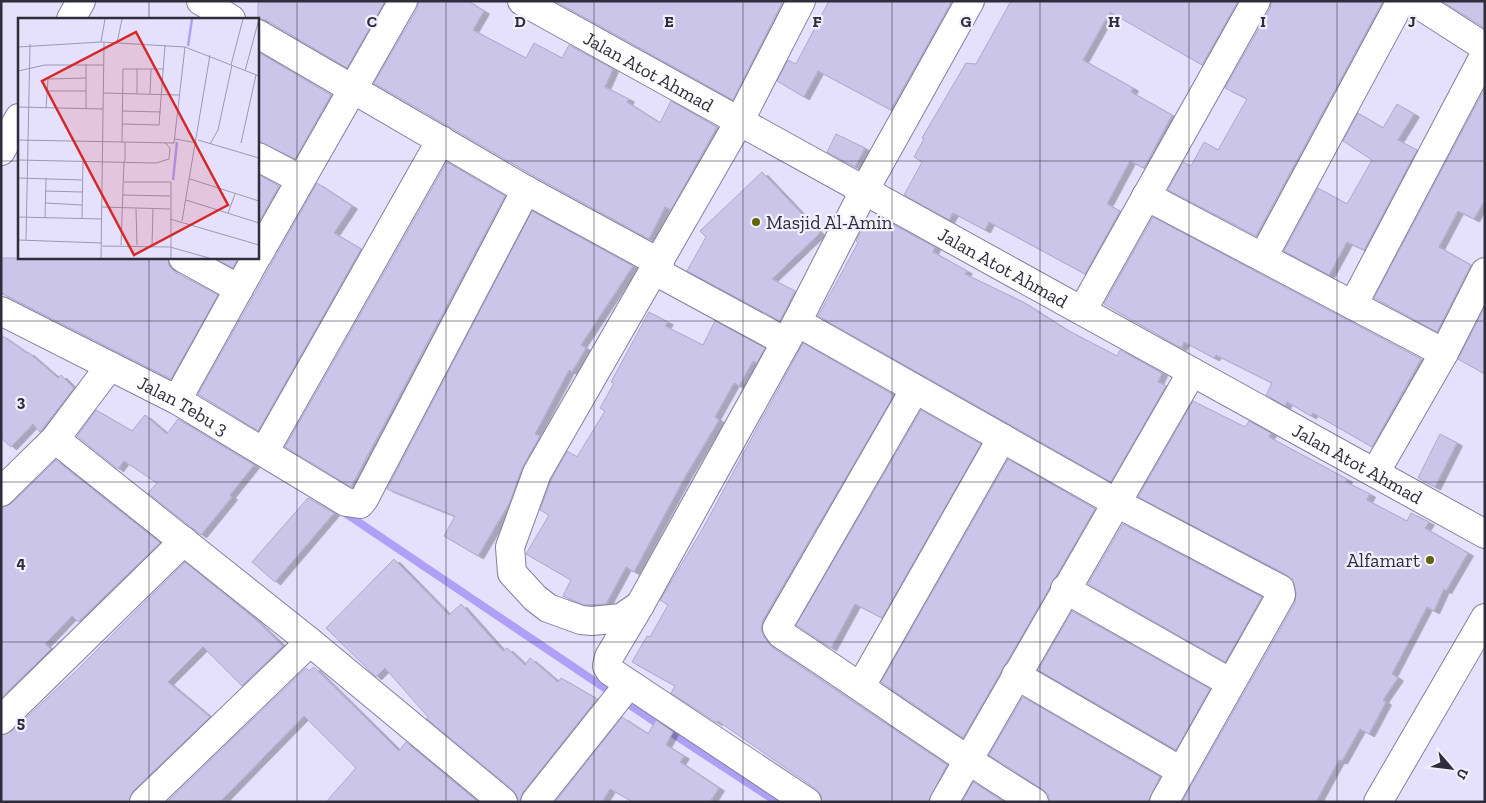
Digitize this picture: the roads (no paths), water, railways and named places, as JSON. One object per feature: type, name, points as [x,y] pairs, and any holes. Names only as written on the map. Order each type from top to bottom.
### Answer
[{"type":"street","points":[[72,18],[81,1]]},
{"type":"street","points":[[201,1],[229,18]]},
{"type":"street","points":[[259,252],[403,1]]},
{"type":"street","name":"Jalan Atot Ahmad","points":[[522,1],[1485,534]]},
{"type":"street","points":[[640,606],[621,618],[592,621],[581,620],[548,608],[535,598],[512,573],[510,547],[537,472],[739,122],[801,1]]},
{"type":"street","points":[[807,802],[610,671],[607,666],[609,656],[640,606],[791,332],[864,191],[970,1]]},
{"type":"street","points":[[1082,311],[1256,1]]},
{"type":"street","points":[[1263,257],[1401,1]]},
{"type":"street","points":[[1353,305],[1484,56],[1484,48],[1480,44],[1413,1]]},
{"type":"street","points":[[259,35],[657,267],[791,332],[914,388],[1115,502],[1280,590],[1281,594],[1164,802]]},
{"type":"street","points":[[1,151],[18,120]]},
{"type":"street","points":[[264,452],[441,140]]},
{"type":"street","points":[[1,157],[18,166]]},
{"type":"street","points":[[259,158],[300,179]]},
{"type":"street","name":"Jalan Tebu 3","points":[[1,311],[103,376],[177,400],[346,502],[360,504],[526,190]]},
{"type":"street","points":[[1146,196],[1444,353]]},
{"type":"street","points":[[185,259],[239,289]]},
{"type":"street","points":[[177,400],[255,259]]},
{"type":"street","points":[[1374,473],[1444,353],[1485,272]]},
{"type":"street","points":[[944,802],[1115,502],[1192,372]]},
{"type":"street","points":[[1,492],[55,439],[103,376]]},
{"type":"street","points":[[914,388],[777,628],[781,634],[861,686],[966,761],[1034,802]]},
{"type":"street","points":[[861,686],[1002,438]]},
{"type":"street","points":[[55,439],[310,642],[503,802]]},
{"type":"street","points":[[1,720],[184,541]]},
{"type":"street","points":[[1065,589],[1231,683]]},
{"type":"street","points":[[1378,802],[1481,632]]},
{"type":"street","points":[[144,802],[310,642]]},
{"type":"street","points":[[1016,675],[1181,771]]},
{"type":"street","points":[[535,802],[630,684]]},
{"type":"waterway","points":[[342,511],[777,802]]},
{"type":"place","name":"Masjid Al-Amin","points":[[756,222]]},
{"type":"place","name":"Alfamart","points":[[1430,560]]}]
